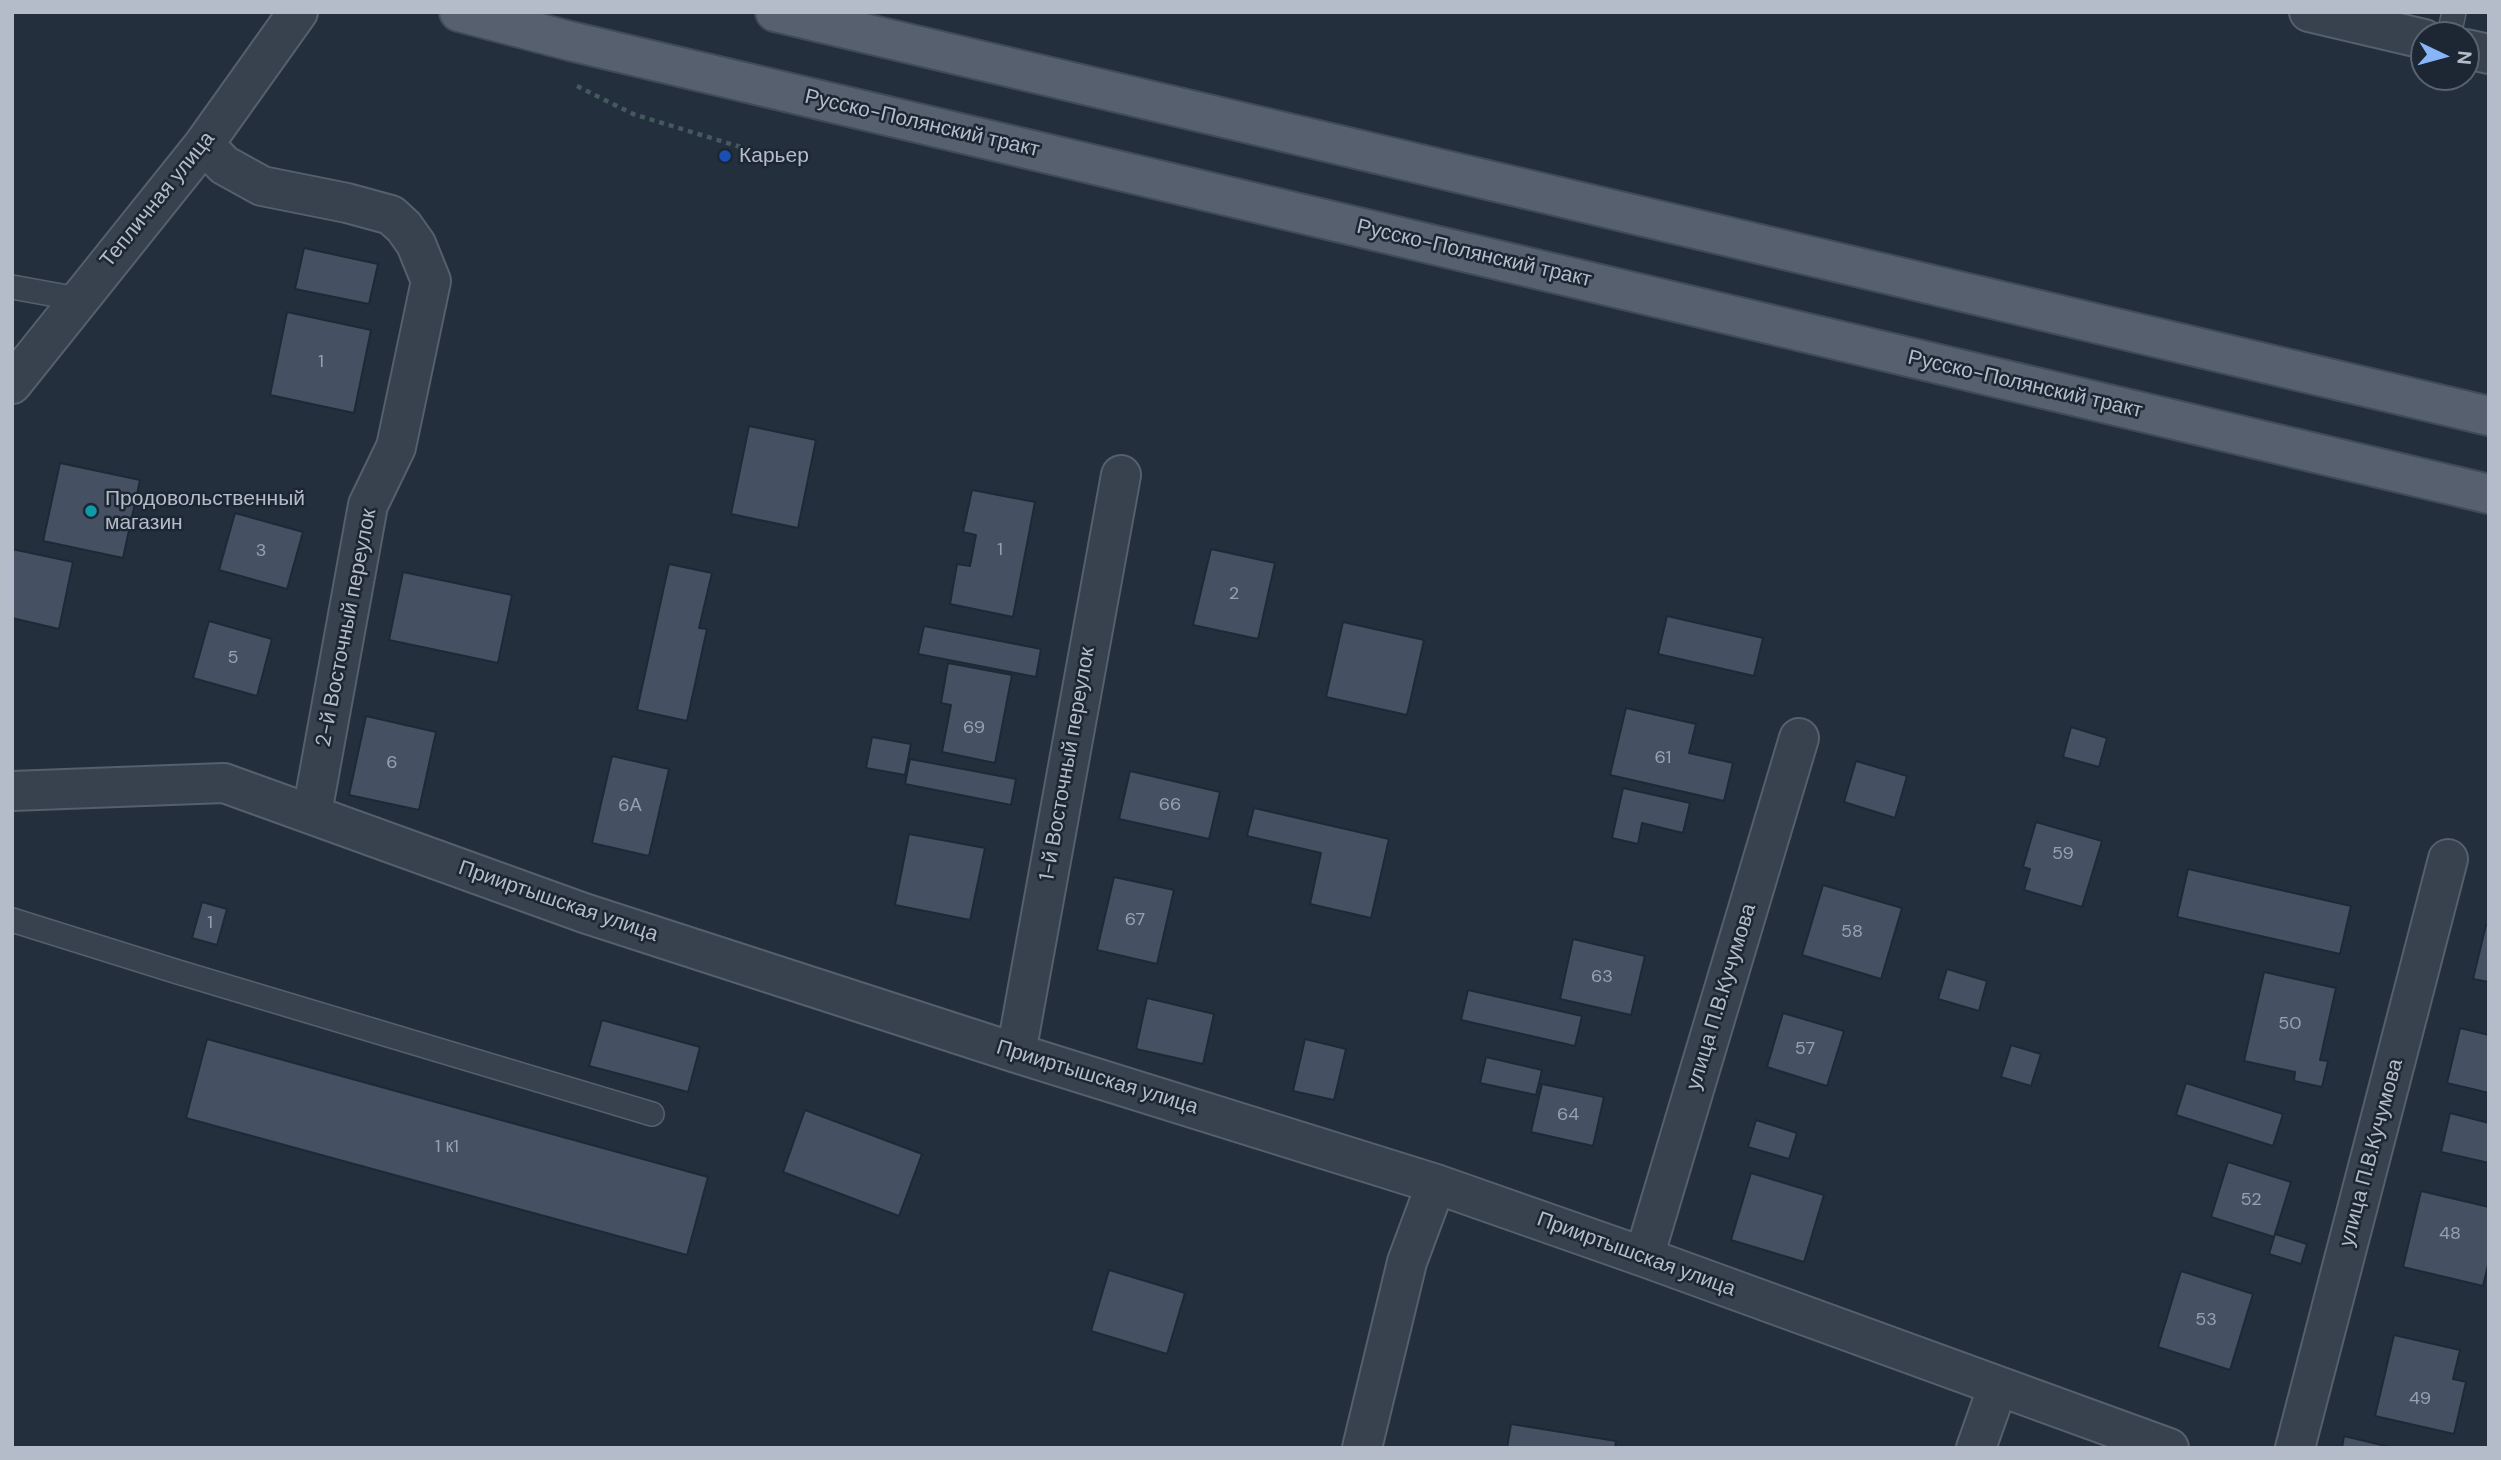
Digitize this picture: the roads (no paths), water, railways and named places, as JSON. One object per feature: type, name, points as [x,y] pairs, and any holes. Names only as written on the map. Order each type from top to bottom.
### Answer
[{"type":"main road","name":"Русско-Полянский тракт","points":[[459,12],[584,44],[2489,494]]},
{"type":"main road","points":[[775,12],[2489,416]]},
{"type":"street","name":"Тепличная улица","points":[[12,384],[204,144],[298,12]]},
{"type":"street","points":[[2309,12],[2410,36]]},
{"type":"street","name":"2-й Восточный переулок","points":[[204,144],[224,165],[262,186],[391,215],[416,244],[431,281],[396,447],[368,505],[312,813]]},
{"type":"street","name":"1-й Восточный переулок","points":[[1016,1053],[1121,475]]},
{"type":"street","name":"улица П.В.Кучумова","points":[[1644,1257],[1799,738]]},
{"type":"street","name":"Прииртышская улица","points":[[12,791],[224,783],[584,913],[1016,1053],[1436,1184],[2169,1448]]},
{"type":"street","name":"улица П.В.Кучумова","points":[[2295,1448],[2448,859]]},
{"type":"street","points":[[1362,1448],[1407,1262],[1436,1184]]},
{"type":"street","points":[[1976,1448],[1998,1386]]},
{"type":"lane","points":[[12,287],[78,299]]},
{"type":"lane","points":[[12,920],[652,1114]]},
{"type":"place","name":"Карьер","points":[[725,156]]},
{"type":"place","name":"Продовольственный магазин","points":[[91,511]]}]
